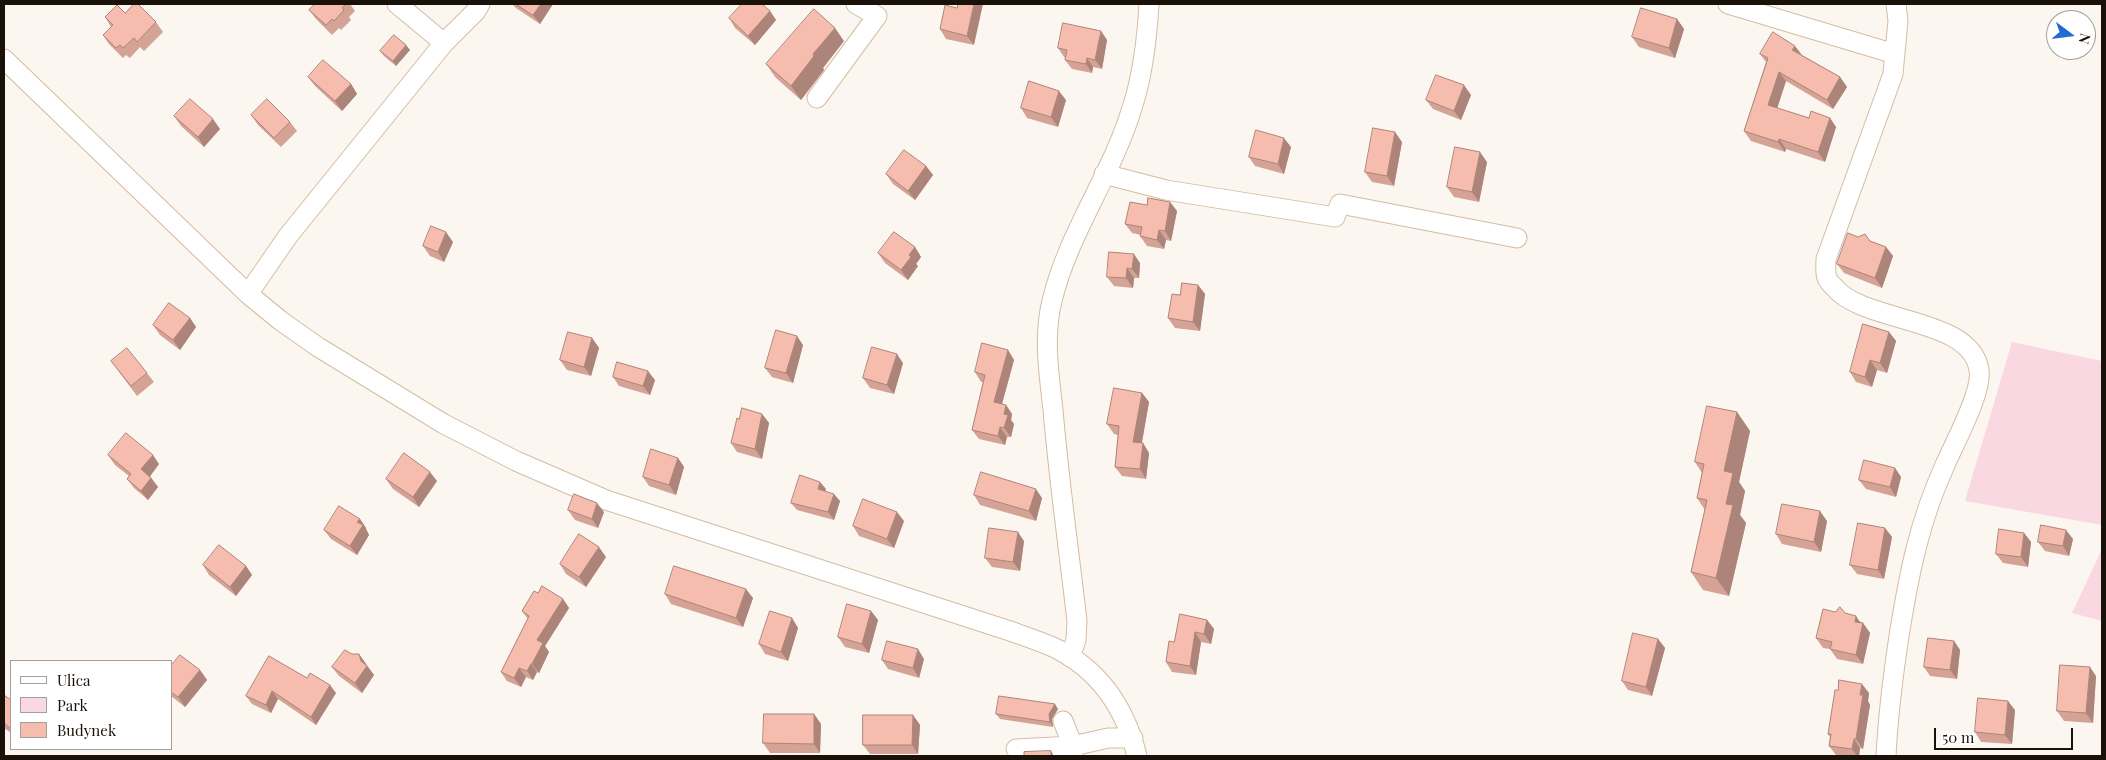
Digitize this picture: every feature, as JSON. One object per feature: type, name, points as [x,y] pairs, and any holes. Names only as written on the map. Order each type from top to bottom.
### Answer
[{"type":"street","points":[[397,4],[444,43]]},
{"type":"street","points":[[248,294],[288,236],[444,43],[476,11],[480,4]]},
{"type":"street","points":[[817,98],[877,16],[856,4]]},
{"type":"street","points":[[1070,657],[1076,640],[1077,621],[1055,438],[1048,366],[1048,333],[1052,300],[1060,276],[1132,109],[1142,67],[1149,4]]},
{"type":"street","points":[[1728,4],[1895,54]]},
{"type":"street","points":[[1886,756],[1892,688],[1908,576],[1918,537],[1934,489],[1975,395],[1980,371],[1975,357],[1967,347],[1952,336],[1857,303],[1837,292],[1827,279],[1826,259],[1892,74],[1898,21],[1896,4]]},
{"type":"street","points":[[4,59],[248,294],[318,347],[444,424],[516,461],[606,500],[1010,631],[1053,647],[1090,670],[1100,682],[1124,716],[1135,747]]},
{"type":"street","points":[[1104,174],[1166,190],[1335,217],[1340,204],[1516,238]]},
{"type":"street","points":[[1063,721],[1073,751]]},
{"type":"street","points":[[1016,749],[1073,751],[1108,738],[1135,747]]},
{"type":"green space","points":[[2012,342],[2102,361],[2102,525],[1965,501]]},
{"type":"green space","points":[[2102,549],[2102,621],[2072,613]]},
{"type":"building","points":[[134,4],[138,4],[156,22],[137,42],[134,38],[123,48],[120,45],[116,48],[103,35],[113,25],[105,17],[117,5],[125,13]]},
{"type":"building","points":[[315,4],[346,4],[342,8],[344,10],[334,21],[332,19],[326,25],[309,10]]},
{"type":"building","points":[[516,4],[541,4],[533,15]]},
{"type":"building","points":[[742,4],[762,4],[770,11],[748,36],[729,18]]},
{"type":"building","points":[[958,4],[974,4],[967,36],[940,29],[945,5],[957,8]]},
{"type":"building","points":[[1641,8],[1677,19],[1669,48],[1632,37]]},
{"type":"building","points":[[814,9],[835,28],[813,54],[814,56],[791,86],[766,64]]},
{"type":"building","points":[[1063,23],[1101,31],[1095,60],[1087,58],[1086,64],[1065,60],[1067,50],[1058,48]]},
{"type":"building","points":[[1773,32],[1795,46],[1792,50],[1840,77],[1827,100],[1779,72],[1768,105],[1809,118],[1811,111],[1830,118],[1818,152],[1779,139],[1778,142],[1744,131],[1768,58],[1760,54]]},
{"type":"building","points":[[394,35],[406,45],[393,61],[380,51]]},
{"type":"building","points":[[323,60],[351,84],[335,101],[308,77]]},
{"type":"building","points":[[1436,75],[1464,85],[1454,111],[1426,100]]},
{"type":"building","points":[[1029,81],[1059,91],[1051,117],[1021,108]]},
{"type":"building","points":[[190,99],[213,119],[198,137],[174,116]]},
{"type":"building","points":[[267,99],[290,122],[274,138],[251,115]]},
{"type":"building","points":[[1373,128],[1395,132],[1387,176],[1365,172]]},
{"type":"building","points":[[1256,130],[1284,138],[1278,164],[1249,157]]},
{"type":"building","points":[[1455,147],[1480,152],[1472,192],[1447,187]]},
{"type":"building","points":[[904,150],[926,166],[908,191],[886,174]]},
{"type":"building","points":[[1148,198],[1170,202],[1165,231],[1159,230],[1157,240],[1140,236],[1142,227],[1125,224],[1130,202],[1147,205]]},
{"type":"building","points":[[431,226],[446,232],[438,252],[423,246]]},
{"type":"building","points":[[894,232],[915,247],[909,255],[911,257],[901,270],[878,253]]},
{"type":"building","points":[[1848,233],[1858,237],[1865,234],[1870,241],[1886,247],[1875,278],[1837,264]]},
{"type":"building","points":[[1109,252],[1134,254],[1132,269],[1127,268],[1126,278],[1107,277]]},
{"type":"building","points":[[1182,283],[1198,285],[1193,322],[1168,318],[1172,294],[1180,295]]},
{"type":"building","points":[[169,303],[190,318],[173,340],[153,325]]},
{"type":"building","points":[[1863,324],[1889,332],[1880,363],[1870,360],[1865,377],[1850,372]]},
{"type":"building","points":[[776,330],[797,336],[786,373],[765,368]]},
{"type":"building","points":[[568,332],[592,338],[584,367],[560,360]]},
{"type":"building","points":[[982,343],[1008,350],[994,402],[1006,405],[1004,414],[1008,415],[1004,428],[1000,427],[998,436],[972,430],[985,375],[975,372]]},
{"type":"building","points":[[872,347],[897,354],[887,385],[863,378]]},
{"type":"building","points":[[127,348],[147,373],[131,386],[111,361]]},
{"type":"building","points":[[617,362],[648,371],[643,386],[613,377]]},
{"type":"building","points":[[1114,388],[1142,393],[1133,442],[1143,443],[1140,469],[1115,467],[1119,426],[1107,424]]},
{"type":"building","points":[[1707,406],[1737,412],[1724,471],[1733,473],[1726,504],[1733,505],[1716,578],[1691,572],[1707,500],[1697,498],[1704,464],[1695,462]]},
{"type":"building","points":[[742,408],[762,414],[755,449],[731,443],[737,418],[739,419]]},
{"type":"building","points":[[126,433],[153,455],[141,469],[151,478],[141,491],[127,479],[131,474],[108,455]]},
{"type":"building","points":[[651,449],[678,458],[669,485],[643,477]]},
{"type":"building","points":[[404,453],[430,472],[413,497],[386,479]]},
{"type":"building","points":[[1864,460],[1895,468],[1890,487],[1859,480]]},
{"type":"building","points":[[981,472],[1036,489],[1029,511],[974,495]]},
{"type":"building","points":[[800,475],[820,482],[818,489],[834,494],[828,512],[791,503]]},
{"type":"building","points":[[574,494],[597,503],[592,519],[568,510]]},
{"type":"building","points":[[863,499],[897,512],[887,539],[853,526]]},
{"type":"building","points":[[1782,504],[1820,511],[1814,542],[1776,534]]},
{"type":"building","points":[[339,506],[360,519],[357,522],[363,525],[350,546],[324,530]]},
{"type":"building","points":[[1858,523],[1885,528],[1878,570],[1850,565]]},
{"type":"building","points":[[2041,525],[2066,530],[2063,546],[2038,542]]},
{"type":"building","points":[[989,528],[1018,532],[1013,562],[985,558]]},
{"type":"building","points":[[1999,529],[2024,533],[2021,557],[1996,554]]},
{"type":"building","points":[[579,534],[599,547],[579,577],[560,564]]},
{"type":"building","points":[[219,545],[246,566],[230,587],[203,565]]},
{"type":"building","points":[[674,566],[746,589],[736,618],[665,594]]},
{"type":"building","points":[[542,586],[563,599],[537,640],[543,643],[532,664],[527,671],[519,668],[514,678],[501,672],[529,616],[522,611],[534,591],[538,593]]},
{"type":"building","points":[[847,604],[871,611],[862,644],[838,637]]},
{"type":"building","points":[[1840,607],[1845,613],[1856,616],[1855,622],[1863,623],[1856,655],[1830,649],[1832,642],[1816,638],[1823,609],[1835,612]]},
{"type":"building","points":[[770,611],[792,618],[781,652],[759,644]]},
{"type":"building","points":[[1180,614],[1207,620],[1204,634],[1195,632],[1190,666],[1166,662],[1169,641],[1174,642]]},
{"type":"building","points":[[1633,633],[1658,639],[1646,687],[1622,681]]},
{"type":"building","points":[[1928,638],[1954,641],[1950,670],[1924,667]]},
{"type":"building","points":[[887,641],[918,649],[913,668],[882,660]]},
{"type":"building","points":[[345,650],[352,654],[359,654],[361,661],[367,666],[355,683],[332,667]]},
{"type":"building","points":[[180,655],[200,670],[178,697],[172,693],[172,665]]},
{"type":"building","points":[[269,656],[307,678],[310,673],[330,685],[311,717],[272,691],[266,705],[246,696]]},
{"type":"building","points":[[2060,665],[2090,667],[2086,713],[2057,711]]},
{"type":"building","points":[[1839,680],[1862,684],[1860,695],[1863,695],[1856,739],[1854,739],[1852,749],[1829,746],[1831,734],[1828,734],[1835,690],[1838,690]]},
{"type":"building","points":[[4,695],[10,699],[10,728],[4,723]]},
{"type":"building","points":[[999,696],[1055,704],[1049,714],[1050,722],[996,714]]},
{"type":"building","points":[[1978,698],[2008,701],[2005,735],[1975,732]]},
{"type":"building","points":[[764,714],[814,714],[814,744],[763,743]]},
{"type":"building","points":[[863,715],[913,715],[912,745],[863,745]]},
{"type":"building","points":[[1051,751],[1051,756],[1024,756],[1024,752]]}]
